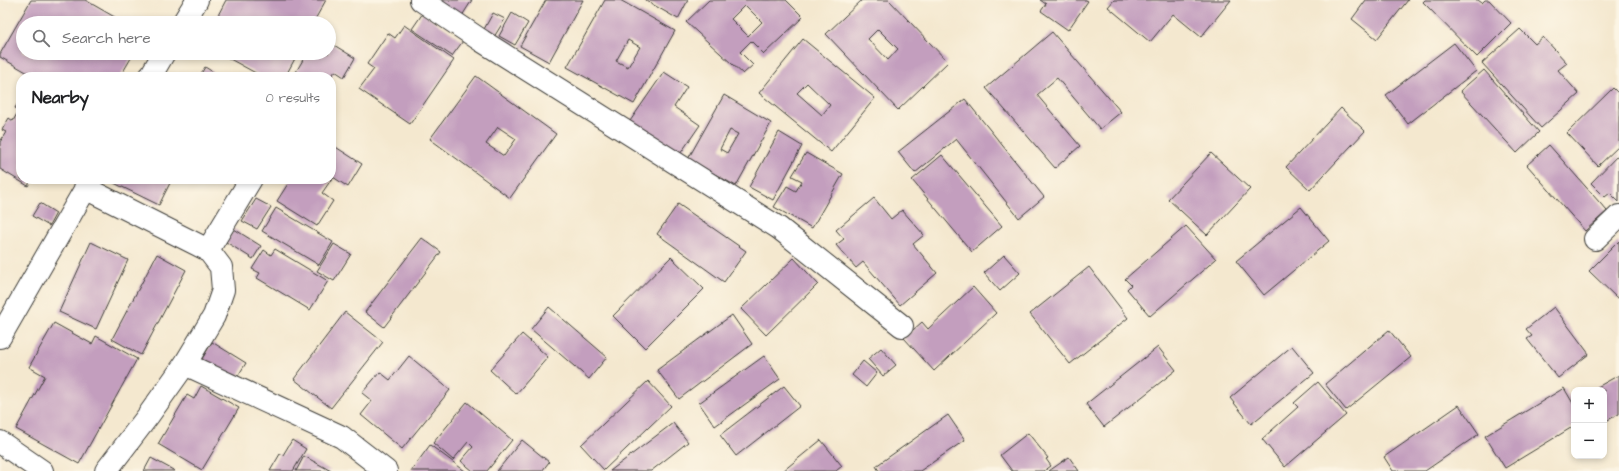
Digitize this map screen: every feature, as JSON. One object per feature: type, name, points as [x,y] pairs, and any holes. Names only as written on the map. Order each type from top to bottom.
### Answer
[{"type":"street","points":[[187,16],[197,0]]},
{"type":"street","points":[[421,0],[482,41],[779,228],[902,326]]},
{"type":"street","points":[[153,72],[160,60]]},
{"type":"street","points":[[0,337],[88,184],[208,250],[221,267],[223,290],[214,316],[185,364],[106,471]]},
{"type":"street","points":[[208,250],[248,184]]},
{"type":"street","points":[[1595,239],[1619,216]]},
{"type":"street","points":[[185,364],[342,437],[386,471]]},
{"type":"street","points":[[0,442],[42,471]]},
{"type":"building","points":[[31,0],[85,0],[113,16],[22,16]]},
{"type":"building","points":[[226,0],[326,0],[317,16],[218,16]]},
{"type":"building","points":[[429,0],[472,0],[460,19]]},
{"type":"building","points":[[546,0],[583,0],[549,62],[520,46]]},
{"type":"building","points":[[605,0],[620,0],[675,31],[634,104],[567,67]],"holes":[[[628,40],[640,47],[628,67],[616,61]]]},
{"type":"building","points":[[645,0],[688,0],[678,19]]},
{"type":"building","points":[[709,0],[786,0],[803,17],[764,54],[751,41],[740,52],[753,65],[743,74],[686,22]],"holes":[[[745,5],[762,22],[748,36],[731,19]]]},
{"type":"building","points":[[862,0],[889,0],[948,62],[898,110],[826,34]],"holes":[[[878,29],[898,49],[888,60],[868,39]]]},
{"type":"building","points":[[1040,0],[1088,1],[1068,30],[1041,11],[1046,4]]},
{"type":"building","points":[[1114,0],[1231,0],[1201,37],[1173,14],[1150,42],[1108,7]]},
{"type":"building","points":[[1366,0],[1408,0],[1377,39],[1352,19]]},
{"type":"building","points":[[1425,0],[1478,0],[1482,3],[1485,0],[1489,0],[1511,23],[1477,57],[1423,2]]},
{"type":"building","points":[[423,13],[463,41],[452,56],[412,29]]},
{"type":"building","points":[[493,13],[505,19],[494,37],[483,31]]},
{"type":"building","points":[[512,13],[528,23],[515,45],[499,36]]},
{"type":"building","points":[[404,25],[454,60],[410,124],[359,89],[374,69],[367,64],[388,33],[395,38]]},
{"type":"building","points":[[16,26],[16,60],[130,60],[123,72],[26,72],[0,57],[0,54]]},
{"type":"building","points":[[1520,29],[1535,44],[1543,37],[1567,63],[1558,70],[1579,94],[1541,128],[1482,63]]},
{"type":"building","points":[[1052,32],[1121,112],[1100,129],[1057,78],[1037,95],[1080,146],[1055,168],[986,88]]},
{"type":"building","points":[[803,39],[875,98],[831,152],[759,93]],"holes":[[[807,83],[830,105],[822,115],[797,93]]]},
{"type":"building","points":[[1454,43],[1476,71],[1408,124],[1386,95]]},
{"type":"building","points":[[336,46],[355,58],[344,77],[335,71],[296,72],[303,60],[336,60]]},
{"type":"building","points":[[232,60],[294,60],[288,72],[254,72]]},
{"type":"building","points":[[205,67],[213,72],[202,72]]},
{"type":"building","points":[[1484,70],[1539,132],[1517,153],[1460,91]]},
{"type":"building","points":[[664,72],[687,87],[674,107],[700,125],[678,157],[628,124]]},
{"type":"building","points":[[476,76],[556,134],[510,198],[430,139]],"holes":[[[498,127],[516,139],[504,156],[486,144]]]},
{"type":"building","points":[[1613,88],[1619,94],[1619,146],[1598,166],[1567,133]]},
{"type":"building","points":[[724,95],[771,123],[736,186],[688,159]],"holes":[[[730,130],[738,134],[727,153],[720,149]]]},
{"type":"building","points":[[965,99],[1044,197],[1019,218],[956,139],[915,173],[898,152]]},
{"type":"building","points":[[1341,108],[1365,131],[1310,190],[1286,167]]},
{"type":"building","points":[[16,116],[16,179],[0,169],[0,142],[6,132],[2,130],[9,118],[13,121]]},
{"type":"building","points":[[779,132],[802,146],[773,200],[749,187]]},
{"type":"building","points":[[1549,145],[1607,211],[1585,231],[1527,165]]},
{"type":"building","points":[[336,147],[362,164],[348,187],[336,179]]},
{"type":"building","points":[[806,153],[843,174],[812,228],[774,207],[787,186],[796,191],[802,181],[792,176]]},
{"type":"building","points":[[1211,153],[1250,189],[1207,235],[1168,199]]},
{"type":"building","points":[[1619,154],[1619,202],[1610,193],[1605,197],[1591,183]]},
{"type":"building","points":[[942,155],[1002,226],[972,252],[912,180]]},
{"type":"building","points":[[116,184],[170,184],[159,205]]},
{"type":"building","points":[[288,184],[328,184],[322,193],[333,201],[317,226],[277,201]]},
{"type":"building","points":[[874,198],[891,219],[902,210],[924,235],[913,244],[937,273],[900,305],[863,262],[856,268],[836,245],[844,239],[836,230]]},
{"type":"building","points":[[256,199],[271,207],[257,229],[242,221]]},
{"type":"building","points":[[40,203],[56,213],[49,226],[32,216]]},
{"type":"building","points":[[678,204],[746,251],[724,282],[657,234]]},
{"type":"building","points":[[1301,207],[1329,241],[1264,295],[1236,261]]},
{"type":"building","points":[[276,208],[333,242],[319,265],[262,231]]},
{"type":"building","points":[[1186,226],[1216,259],[1150,316],[1127,289],[1131,285],[1125,279]]},
{"type":"building","points":[[234,229],[261,246],[253,259],[226,242]]},
{"type":"building","points":[[422,238],[441,252],[384,327],[365,312]]},
{"type":"building","points":[[1619,241],[1619,297],[1617,298],[1589,271]]},
{"type":"building","points":[[91,242],[128,260],[96,329],[59,312]]},
{"type":"building","points":[[334,244],[351,254],[334,281],[317,271]]},
{"type":"building","points":[[275,249],[328,281],[310,310],[257,278],[260,273],[252,269],[264,250],[271,255]]},
{"type":"building","points":[[157,254],[186,270],[141,355],[112,339]]},
{"type":"building","points":[[1004,255],[1020,273],[1000,291],[984,273]]},
{"type":"building","points":[[671,257],[704,289],[645,348],[613,316]]},
{"type":"building","points":[[794,258],[818,284],[766,335],[741,309]]},
{"type":"building","points":[[1089,267],[1128,318],[1070,364],[1030,314]]},
{"type":"building","points":[[973,287],[996,313],[934,371],[904,338],[922,322],[928,329]]},
{"type":"building","points":[[549,307],[607,357],[589,379],[531,329]]},
{"type":"building","points":[[1554,307],[1589,354],[1558,378],[1527,339],[1532,336],[1526,329]]},
{"type":"building","points":[[345,312],[383,342],[331,408],[294,379]]},
{"type":"building","points":[[732,315],[752,344],[679,399],[657,370]]},
{"type":"building","points":[[54,323],[92,344],[96,336],[137,359],[79,464],[16,429],[45,376],[29,367]]},
{"type":"building","points":[[1389,330],[1411,357],[1346,410],[1325,384]]},
{"type":"building","points":[[522,334],[548,357],[516,394],[490,370]]},
{"type":"building","points":[[212,342],[246,363],[236,379],[202,359]]},
{"type":"building","points":[[1292,346],[1314,373],[1251,424],[1230,398]]},
{"type":"building","points":[[1158,347],[1176,370],[1104,427],[1086,404]]},
{"type":"building","points":[[881,348],[896,365],[883,376],[868,359]]},
{"type":"building","points":[[409,356],[450,390],[402,449],[361,415],[372,401],[362,393],[380,372],[390,380]]},
{"type":"building","points":[[764,356],[780,379],[715,426],[699,403]]},
{"type":"building","points":[[863,361],[877,373],[866,387],[852,375]]},
{"type":"building","points":[[1619,375],[1619,414],[1607,420],[1607,387],[1597,387]]},
{"type":"building","points":[[648,381],[671,406],[604,470],[581,445]]},
{"type":"building","points":[[1318,382],[1346,415],[1285,467],[1262,439],[1298,407],[1294,403]]},
{"type":"building","points":[[201,386],[239,408],[202,470],[158,444],[187,395],[194,399]]},
{"type":"building","points":[[784,386],[800,406],[736,456],[720,435]]},
{"type":"building","points":[[1564,388],[1571,400],[1571,428],[1505,468],[1485,436]]},
{"type":"building","points":[[467,402],[512,440],[487,471],[473,471],[461,461],[473,447],[468,442],[453,460],[433,443]]},
{"type":"building","points":[[1459,405],[1479,434],[1425,471],[1393,471],[1384,457]]},
{"type":"building","points":[[948,415],[965,440],[920,471],[879,471],[876,466]]},
{"type":"building","points":[[673,423],[688,442],[651,471],[610,471]]},
{"type":"building","points":[[1028,433],[1048,458],[1046,459],[1051,466],[1044,471],[1012,471],[1000,455]]},
{"type":"building","points":[[292,440],[306,449],[293,471],[270,471],[280,454],[283,455]]},
{"type":"building","points":[[522,440],[549,462],[542,471],[497,471]]},
{"type":"building","points":[[821,440],[842,466],[836,471],[783,471]]},
{"type":"building","points":[[430,445],[465,471],[411,471]]},
{"type":"building","points":[[304,456],[331,471],[296,471]]},
{"type":"building","points":[[1069,457],[1079,471],[1049,471]]},
{"type":"building","points":[[151,458],[175,471],[144,471]]}]
